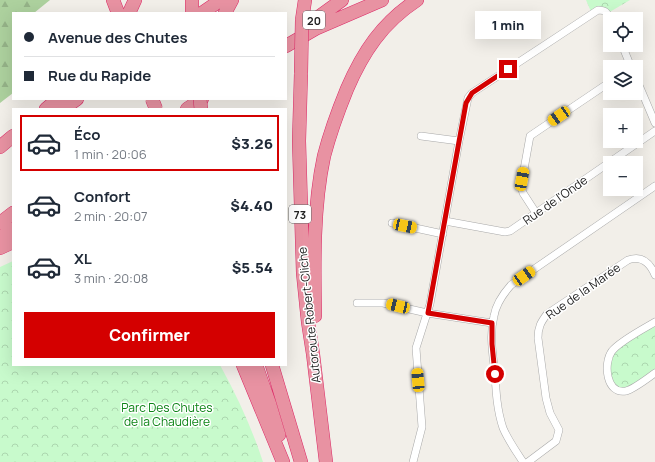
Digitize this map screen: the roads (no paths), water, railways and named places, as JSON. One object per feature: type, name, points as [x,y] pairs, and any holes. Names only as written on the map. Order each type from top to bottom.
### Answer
[{"type":"highway","points":[[113,0],[118,12]]},
{"type":"highway","points":[[129,12],[135,0]]},
{"type":"highway","points":[[192,0],[192,12]]},
{"type":"highway","points":[[203,12],[221,0]]},
{"type":"highway","points":[[226,12],[232,0]]},
{"type":"highway","name":"Autoroute Robert-Cliche","points":[[304,0],[302,20],[299,141],[302,250],[308,322],[326,462]]},
{"type":"highway","name":"20","points":[[287,39],[342,0]]},
{"type":"highway","points":[[287,45],[317,28],[382,0]]},
{"type":"highway","points":[[313,354],[315,332],[314,264],[318,195],[324,157],[331,129],[361,59],[378,35],[393,18],[404,8],[417,0]]},
{"type":"highway","points":[[47,108],[57,100]]},
{"type":"highway","points":[[64,108],[76,100]]},
{"type":"highway","points":[[147,108],[157,100]]},
{"type":"highway","points":[[188,108],[200,100]]},
{"type":"highway","points":[[0,147],[12,137]]},
{"type":"highway","points":[[0,152],[12,144]]},
{"type":"highway","points":[[0,223],[12,214]]},
{"type":"highway","points":[[0,238],[12,230]]},
{"type":"highway","points":[[0,248],[12,242]]},
{"type":"highway","points":[[243,366],[283,462]]},
{"type":"highway","points":[[256,366],[270,405],[286,462]]},
{"type":"highway","points":[[272,366],[301,462]]},
{"type":"street","points":[[413,462],[422,427],[416,348],[428,313],[466,103],[472,93],[598,10],[606,12]]},
{"type":"street","points":[[536,213],[522,193],[521,186],[530,136],[603,87]]},
{"type":"street","points":[[643,95],[655,123]]},
{"type":"street","name":"Rue de l'Onde","points":[[445,221],[505,232],[510,231],[655,131]]},
{"type":"street","points":[[420,136],[459,141]]},
{"type":"street","points":[[523,462],[509,440],[500,418],[492,344],[492,323],[496,307],[502,296],[512,285],[655,186]]},
{"type":"street","points":[[392,223],[443,234]]},
{"type":"street","name":"Rue de la Marée","points":[[528,462],[556,441],[559,430],[550,413],[546,398],[538,338],[538,331],[542,321],[548,314],[628,260],[634,258],[645,260],[650,264],[655,276]]},
{"type":"street","points":[[357,303],[384,303],[428,313],[492,323]]},
{"type":"street","points":[[655,322],[613,350],[609,356],[608,364],[608,373],[611,384],[616,389],[621,391],[628,391],[655,373]]},
{"type":"park label","name":"Parc Des Chutes de la Chaudière","points":[[167,414]]}]
